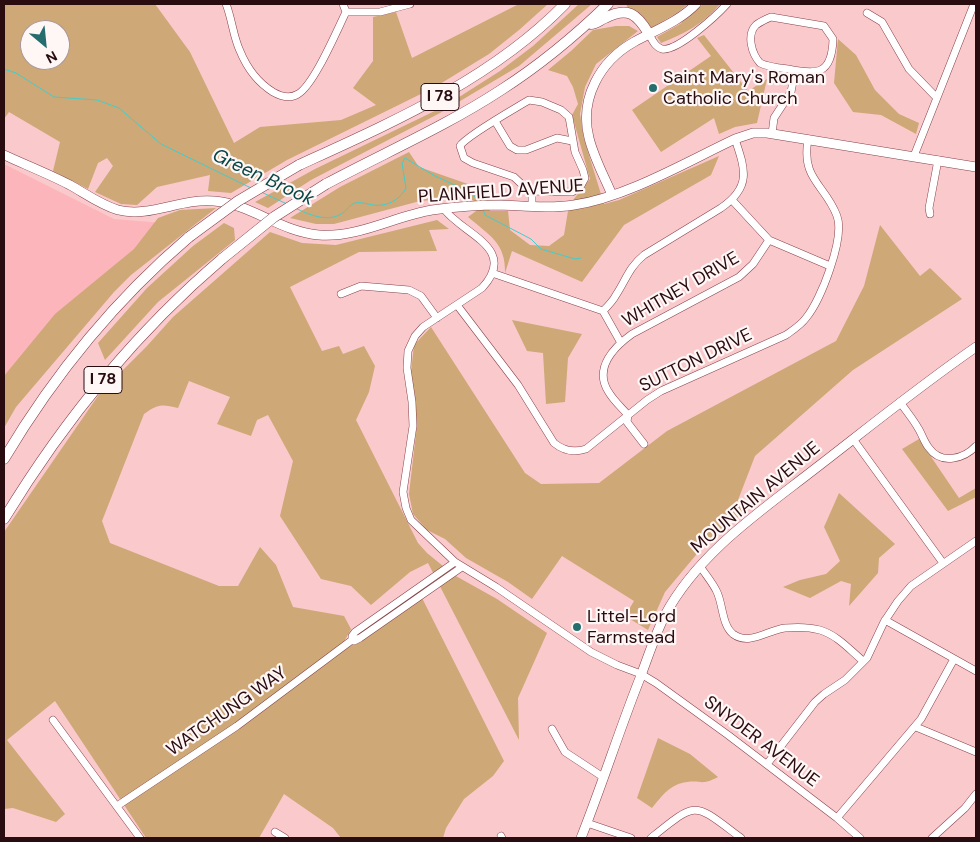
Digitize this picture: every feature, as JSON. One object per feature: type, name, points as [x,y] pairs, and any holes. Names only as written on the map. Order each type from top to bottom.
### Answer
[{"type":"highway","name":"I 78","points":[[4,459],[23,427],[97,327],[148,273],[189,236],[238,202],[299,165],[390,123],[459,85],[508,52],[565,4]]},
{"type":"highway","name":"I 78","points":[[4,519],[55,442],[94,390],[157,319],[223,258],[274,217],[326,184],[488,98],[534,68],[608,4]]},
{"type":"highway","points":[[586,25],[595,24],[615,14],[626,12],[638,17],[649,34]]},
{"type":"main road","points":[[612,195],[589,139],[587,128],[589,100],[596,81],[610,60],[628,46],[682,15],[696,4]]},
{"type":"main road","name":"PLAINFIELD AVENUE","points":[[4,155],[117,209],[140,212],[192,201],[217,201],[240,207],[288,229],[309,234],[330,235],[345,233],[416,213],[444,209],[472,206],[529,207],[576,205],[612,195],[645,182],[734,139],[752,133],[808,139],[976,167]]},
{"type":"main road","name":"MOUNTAIN AVENUE","points":[[582,838],[641,674],[665,615],[682,587],[707,557],[734,533],[900,402],[976,347]]},
{"type":"street","points":[[226,4],[236,43],[252,74],[268,89],[284,96],[295,96],[305,89],[346,12],[344,4]]},
{"type":"street","points":[[346,12],[380,12],[410,4]]},
{"type":"street","points":[[649,34],[657,46],[668,49],[690,36],[727,4]]},
{"type":"street","points":[[914,156],[974,4]]},
{"type":"street","points":[[867,13],[882,22],[909,70],[936,98]]},
{"type":"street","points":[[774,17],[820,25],[826,29],[833,43],[830,60],[826,66],[814,73],[795,71],[763,65],[758,60],[751,48],[753,32],[757,25],[774,17]]},
{"type":"street","points":[[772,134],[774,118],[791,92],[795,71]]},
{"type":"street","points":[[530,100],[535,100],[565,112],[570,120],[572,141],[584,175],[582,184],[577,190],[568,192],[529,191],[514,177],[464,158],[460,150],[462,143],[495,121],[530,100]]},
{"type":"street","points":[[495,121],[510,146],[517,150],[526,150],[557,138],[572,141]]},
{"type":"street","points":[[603,312],[616,296],[630,268],[636,261],[732,200],[738,192],[744,172],[734,139]]},
{"type":"street","name":"SUTTON DRIVE","points":[[457,304],[518,386],[549,437],[557,446],[572,451],[586,449],[661,391],[792,331],[811,312],[837,244],[839,224],[833,208],[809,168],[806,153],[808,139]]},
{"type":"street","points":[[930,214],[929,208],[938,160]]},
{"type":"street","points":[[529,191],[527,193],[529,207]]},
{"type":"street","points":[[732,200],[769,240],[830,266]]},
{"type":"street","points":[[444,209],[452,218],[486,244],[492,256],[492,274],[603,312],[621,343]]},
{"type":"street","name":"WHITNEY DRIVE","points":[[644,444],[627,422],[628,415],[608,391],[604,377],[605,364],[621,343],[639,330],[738,277],[753,264],[769,240]]},
{"type":"street","name":"SNYDER AVENUE","points":[[492,274],[482,288],[419,331],[412,340],[408,352],[407,368],[413,426],[403,492],[406,508],[411,520],[462,567],[496,587],[592,652],[617,665],[641,674],[664,688],[767,764],[860,838]]},
{"type":"street","points":[[341,294],[360,286],[409,290],[422,296],[437,318]]},
{"type":"street","points":[[900,402],[930,450],[938,456],[954,459],[976,446]]},
{"type":"street","points":[[853,439],[943,563]]},
{"type":"street","points":[[767,764],[815,702],[845,680],[863,661],[898,601],[911,586],[976,541]]},
{"type":"street","name":"WATCHUNG WAY","points":[[352,640],[351,638],[355,632],[455,562]]},
{"type":"street","points":[[700,566],[716,589],[722,602],[727,627],[738,637],[752,639],[785,628],[811,628],[832,635],[863,661]]},
{"type":"street","name":"WATCHUNG WAY","points":[[117,806],[238,726],[352,640],[360,638],[462,567]]},
{"type":"street","points":[[886,620],[976,671]]},
{"type":"street","points":[[837,818],[916,727],[954,659]]},
{"type":"street","points":[[53,720],[140,838]]},
{"type":"street","points":[[916,727],[976,752]]},
{"type":"street","points":[[552,729],[565,752],[603,777]]},
{"type":"street","points":[[932,838],[965,808],[976,794]]},
{"type":"street","points":[[651,838],[683,813],[692,810],[707,813],[741,838]]},
{"type":"street","points":[[587,823],[631,838]]},
{"type":"street","points":[[275,832],[286,838]]},
{"type":"shaded area","points":[[4,4],[155,4],[190,52],[234,143],[260,127],[341,120],[376,105],[353,88],[373,61],[373,17],[396,12],[412,58],[519,4],[548,4],[489,54],[435,87],[287,160],[231,193],[208,191],[210,175],[157,187],[137,205],[121,204],[95,192],[113,166],[107,158],[98,163],[88,189],[53,171],[60,142],[9,112],[4,119]]},
{"type":"shaded area","points":[[579,4],[592,4],[519,66],[440,113],[311,180],[268,208],[255,202],[315,169],[445,106],[500,71],[533,46]]},
{"type":"shaded area","points":[[626,4],[688,4],[677,13],[651,28],[642,15],[628,8]]},
{"type":"shaded area","points":[[703,4],[720,4],[708,17],[694,27],[661,43],[657,37],[680,24]]},
{"type":"shaded area","points":[[629,26],[638,31],[596,64],[585,87],[580,114],[584,139],[604,204],[619,200],[719,156],[711,175],[624,225],[582,282],[512,251],[505,273],[503,254],[495,240],[468,217],[476,211],[476,202],[467,197],[420,201],[334,224],[316,224],[290,218],[340,187],[409,152],[419,167],[485,190],[490,211],[508,211],[510,230],[530,245],[549,246],[564,235],[569,205],[590,179],[572,115],[578,104],[573,87],[567,76],[548,70],[593,30]]},
{"type":"shaded area","points":[[704,35],[748,91],[767,79],[757,123],[735,127],[719,134],[714,118],[661,152],[632,110],[711,56],[697,38]]},
{"type":"shaded area","points":[[838,39],[856,55],[875,90],[899,114],[919,123],[916,134],[881,115],[853,112],[834,83]]},
{"type":"shaded area","points":[[4,164],[114,219],[163,223],[4,390]]},
{"type":"shaded area","points":[[216,208],[131,275],[114,292],[16,407],[4,428],[4,376],[55,314],[134,249],[158,218],[180,210]]},
{"type":"shaded area","points":[[437,220],[449,229],[429,230],[437,251],[359,252],[290,287],[322,351],[339,346],[343,354],[364,346],[375,366],[369,392],[356,420],[418,543],[454,575],[497,599],[547,633],[518,698],[519,740],[428,563],[410,572],[371,605],[351,586],[321,579],[280,516],[293,461],[268,415],[257,420],[251,436],[217,424],[230,397],[189,381],[178,408],[160,406],[144,414],[102,521],[110,543],[219,586],[238,586],[260,547],[276,565],[293,607],[344,616],[351,629],[337,655],[422,598],[504,761],[493,776],[464,799],[446,828],[443,838],[341,838],[333,828],[284,794],[259,838],[146,838],[55,701],[7,740],[65,814],[56,822],[13,808],[4,809],[4,532],[100,393],[173,317],[270,232],[302,243],[336,245]]},
{"type":"shaded area","points":[[224,223],[234,228],[235,240],[158,302],[105,360],[98,343],[147,288],[193,246]]},
{"type":"shaded area","points":[[880,225],[920,276],[930,268],[962,299],[853,370],[755,456],[738,500],[746,511],[706,543],[665,592],[648,630],[625,616],[634,601],[562,556],[532,599],[508,582],[466,558],[445,539],[427,530],[413,514],[409,494],[417,425],[411,372],[414,345],[431,327],[525,473],[541,484],[599,483],[667,431],[836,341],[864,286]]},
{"type":"shaded area","points":[[512,320],[582,334],[568,358],[565,402],[546,404],[543,353],[527,351]]},
{"type":"shaded area","points":[[919,439],[959,498],[976,488],[976,497],[948,511],[902,449]]},
{"type":"shaded area","points":[[839,493],[895,544],[879,558],[878,573],[849,606],[851,584],[841,581],[810,598],[783,587],[800,580],[826,574],[840,561],[824,527]]},
{"type":"shaded area","points":[[658,738],[690,754],[718,777],[705,782],[687,782],[676,785],[667,791],[652,808],[637,798]]},
{"type":"waterway","name":"Green Brook","points":[[4,69],[16,73],[54,97],[97,100],[119,108],[161,144],[251,188]]},
{"type":"waterway","name":"Green Brook","points":[[295,208],[325,218],[337,216],[355,203],[379,205],[396,200],[406,188],[402,163],[405,158],[435,176],[472,193],[480,203]]},
{"type":"waterway","name":"Green Brook","points":[[261,192],[287,204]]},
{"type":"waterway","name":"Green Brook","points":[[483,209],[485,215],[531,239],[541,249],[575,259],[581,258]]},
{"type":"place","name":"Saint Mary's Roman Catholic Church","points":[[653,88]]},
{"type":"place","name":"Littel-Lord Farmstead","points":[[577,627]]}]
